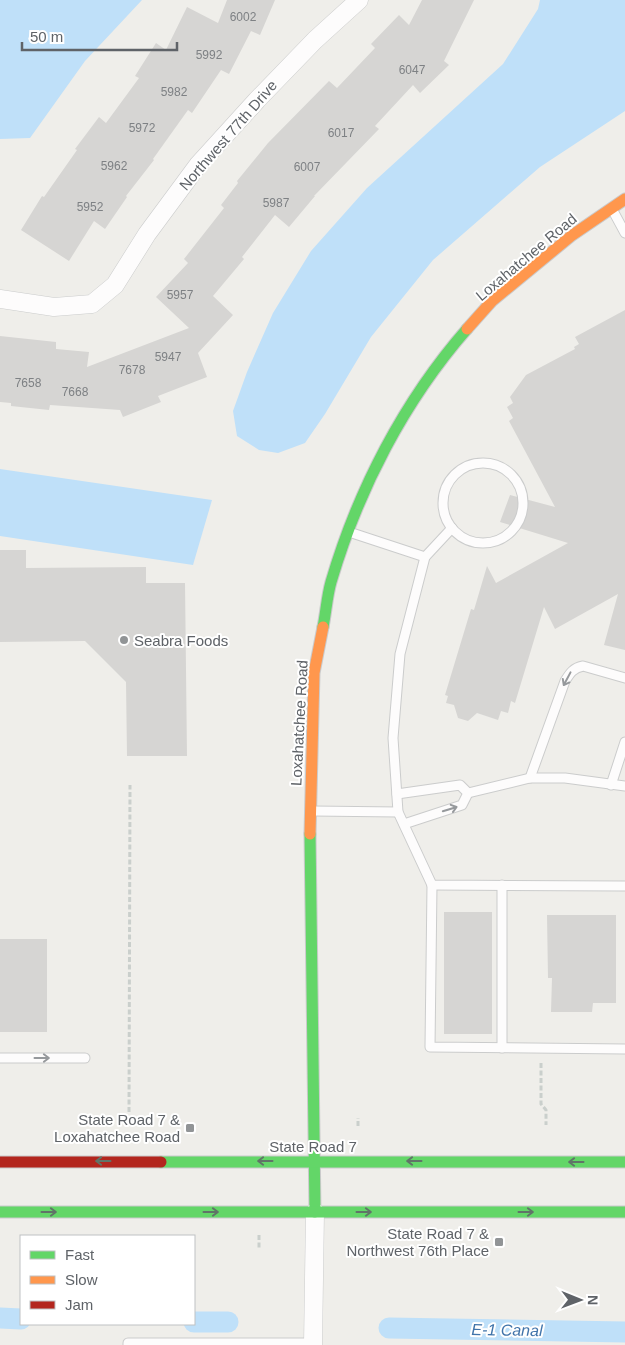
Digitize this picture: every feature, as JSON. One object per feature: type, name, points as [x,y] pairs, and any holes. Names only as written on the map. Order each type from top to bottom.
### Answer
[{"type":"main road","name":"Loxahatchee Road","points":[[315,1212],[311,811],[314,672],[331,583],[358,504],[401,419],[444,355],[492,301],[571,236],[625,199]]},
{"type":"main road","name":"State Road 7","points":[[0,1162],[625,1162]]},
{"type":"main road","points":[[0,1212],[625,1212]]},
{"type":"street","name":"Northwest 77th Drive","points":[[0,299],[54,307],[92,304],[115,285],[147,234],[198,165],[270,87],[359,0]]},
{"type":"street","points":[[313,1344],[315,1212]]},
{"type":"lane","points":[[612,208],[625,233]]},
{"type":"lane","points":[[488,462],[501,466],[512,473],[520,485],[524,497],[523,510],[518,523],[510,533],[499,540],[487,543],[473,542],[461,537],[452,528],[445,516],[443,502],[445,489],[452,477],[462,468],[474,463],[488,462]]},
{"type":"lane","points":[[452,528],[425,557],[400,654],[393,738],[398,812],[432,885],[430,1047],[625,1050]]},
{"type":"lane","points":[[349,532],[425,557]]},
{"type":"lane","points":[[530,778],[565,681],[571,671],[583,666],[625,678]]},
{"type":"lane","points":[[611,784],[625,742]]},
{"type":"lane","points":[[404,824],[462,805],[468,793],[530,778],[565,778],[625,786]]},
{"type":"lane","points":[[397,794],[460,785],[468,793]]},
{"type":"lane","points":[[311,811],[398,812]]},
{"type":"lane","points":[[432,885],[625,886]]},
{"type":"lane","points":[[502,885],[502,1048]]},
{"type":"lane","points":[[0,1058],[85,1058]]},
{"type":"lane","points":[[128,1345],[128,1343],[313,1344]]},
{"type":"path","points":[[129,1112],[130,785]]},
{"type":"path","points":[[541,1063],[540,1104],[546,1110],[546,1125]]},
{"type":"path","points":[[358,1118],[358,1126]]},
{"type":"path","points":[[259,1235],[259,1250]]},
{"type":"water","points":[[0,0],[142,0],[85,61],[30,138],[0,139]]},
{"type":"water","points":[[540,0],[625,0],[625,111],[540,167],[433,260],[371,337],[325,414],[305,443],[278,453],[259,450],[237,436],[233,411],[247,372],[273,313],[311,251],[367,188],[503,64],[538,9]]},
{"type":"water","points":[[0,469],[212,500],[193,565],[0,536]]},
{"type":"building","points":[[227,0],[275,0],[260,35],[251,31],[229,74],[221,70],[192,113],[188,110],[154,160],[126,196],[105,229],[94,221],[69,261],[21,230],[42,196],[44,197],[77,150],[75,149],[99,117],[106,123],[139,78],[135,76],[156,43],[166,50],[187,7],[218,23]]},
{"type":"building","points":[[422,0],[474,0],[444,61],[449,65],[420,93],[413,85],[375,126],[379,129],[314,196],[289,227],[275,215],[242,257],[244,259],[213,296],[233,315],[198,353],[207,377],[158,396],[161,402],[123,417],[120,410],[50,405],[49,410],[11,406],[11,403],[0,402],[0,336],[56,342],[56,349],[89,352],[87,367],[189,328],[156,297],[188,263],[184,259],[224,208],[221,205],[238,183],[237,181],[268,143],[329,81],[337,88],[375,48],[371,44],[399,15],[409,25]]},
{"type":"building","points":[[625,310],[625,650],[604,645],[618,594],[555,629],[544,607],[515,703],[511,701],[508,713],[501,711],[498,720],[477,713],[468,721],[458,718],[454,705],[446,703],[448,696],[445,695],[471,609],[474,610],[487,566],[496,583],[568,543],[500,522],[510,495],[555,507],[509,421],[513,418],[507,407],[513,403],[510,397],[526,375],[575,349],[574,347],[579,344],[575,337]]},
{"type":"building","points":[[0,550],[26,550],[26,568],[146,567],[146,583],[185,583],[187,756],[127,756],[126,682],[85,641],[0,642]]},
{"type":"building","points":[[444,912],[492,912],[492,1034],[444,1034]]},
{"type":"building","points":[[547,915],[616,915],[616,1003],[593,1003],[592,1012],[551,1012],[552,978],[548,978]]},
{"type":"building","points":[[0,939],[47,939],[47,1032],[0,1032]]},
{"type":"waterway","name":"E-1 Canal","points":[[0,1318],[20,1319]]},
{"type":"waterway","name":"E-1 Canal","points":[[195,1322],[228,1322]]},
{"type":"waterway","name":"E-1 Canal","points":[[389,1328],[625,1332]]},
{"type":"traffic: fast","points":[[323,627],[331,582],[342,548],[369,481],[403,416],[444,357],[467,329]]},
{"type":"traffic: fast","points":[[310,834],[315,1212]]},
{"type":"traffic: fast","points":[[161,1162],[625,1162]]},
{"type":"traffic: fast","points":[[0,1212],[625,1212]]},
{"type":"traffic: slow","points":[[467,329],[492,301],[571,236],[625,199]]},
{"type":"traffic: slow","points":[[310,834],[314,673],[323,627]]},
{"type":"traffic: jam","points":[[0,1162],[161,1162]]},
{"type":"place","name":"Seabra Foods","points":[[124,640]]},
{"type":"place","name":"State Road 7 & Loxahatchee Road","points":[[190,1128]]},
{"type":"place","name":"State Road 7 & Northwest 76th Place","points":[[499,1242]]}]
